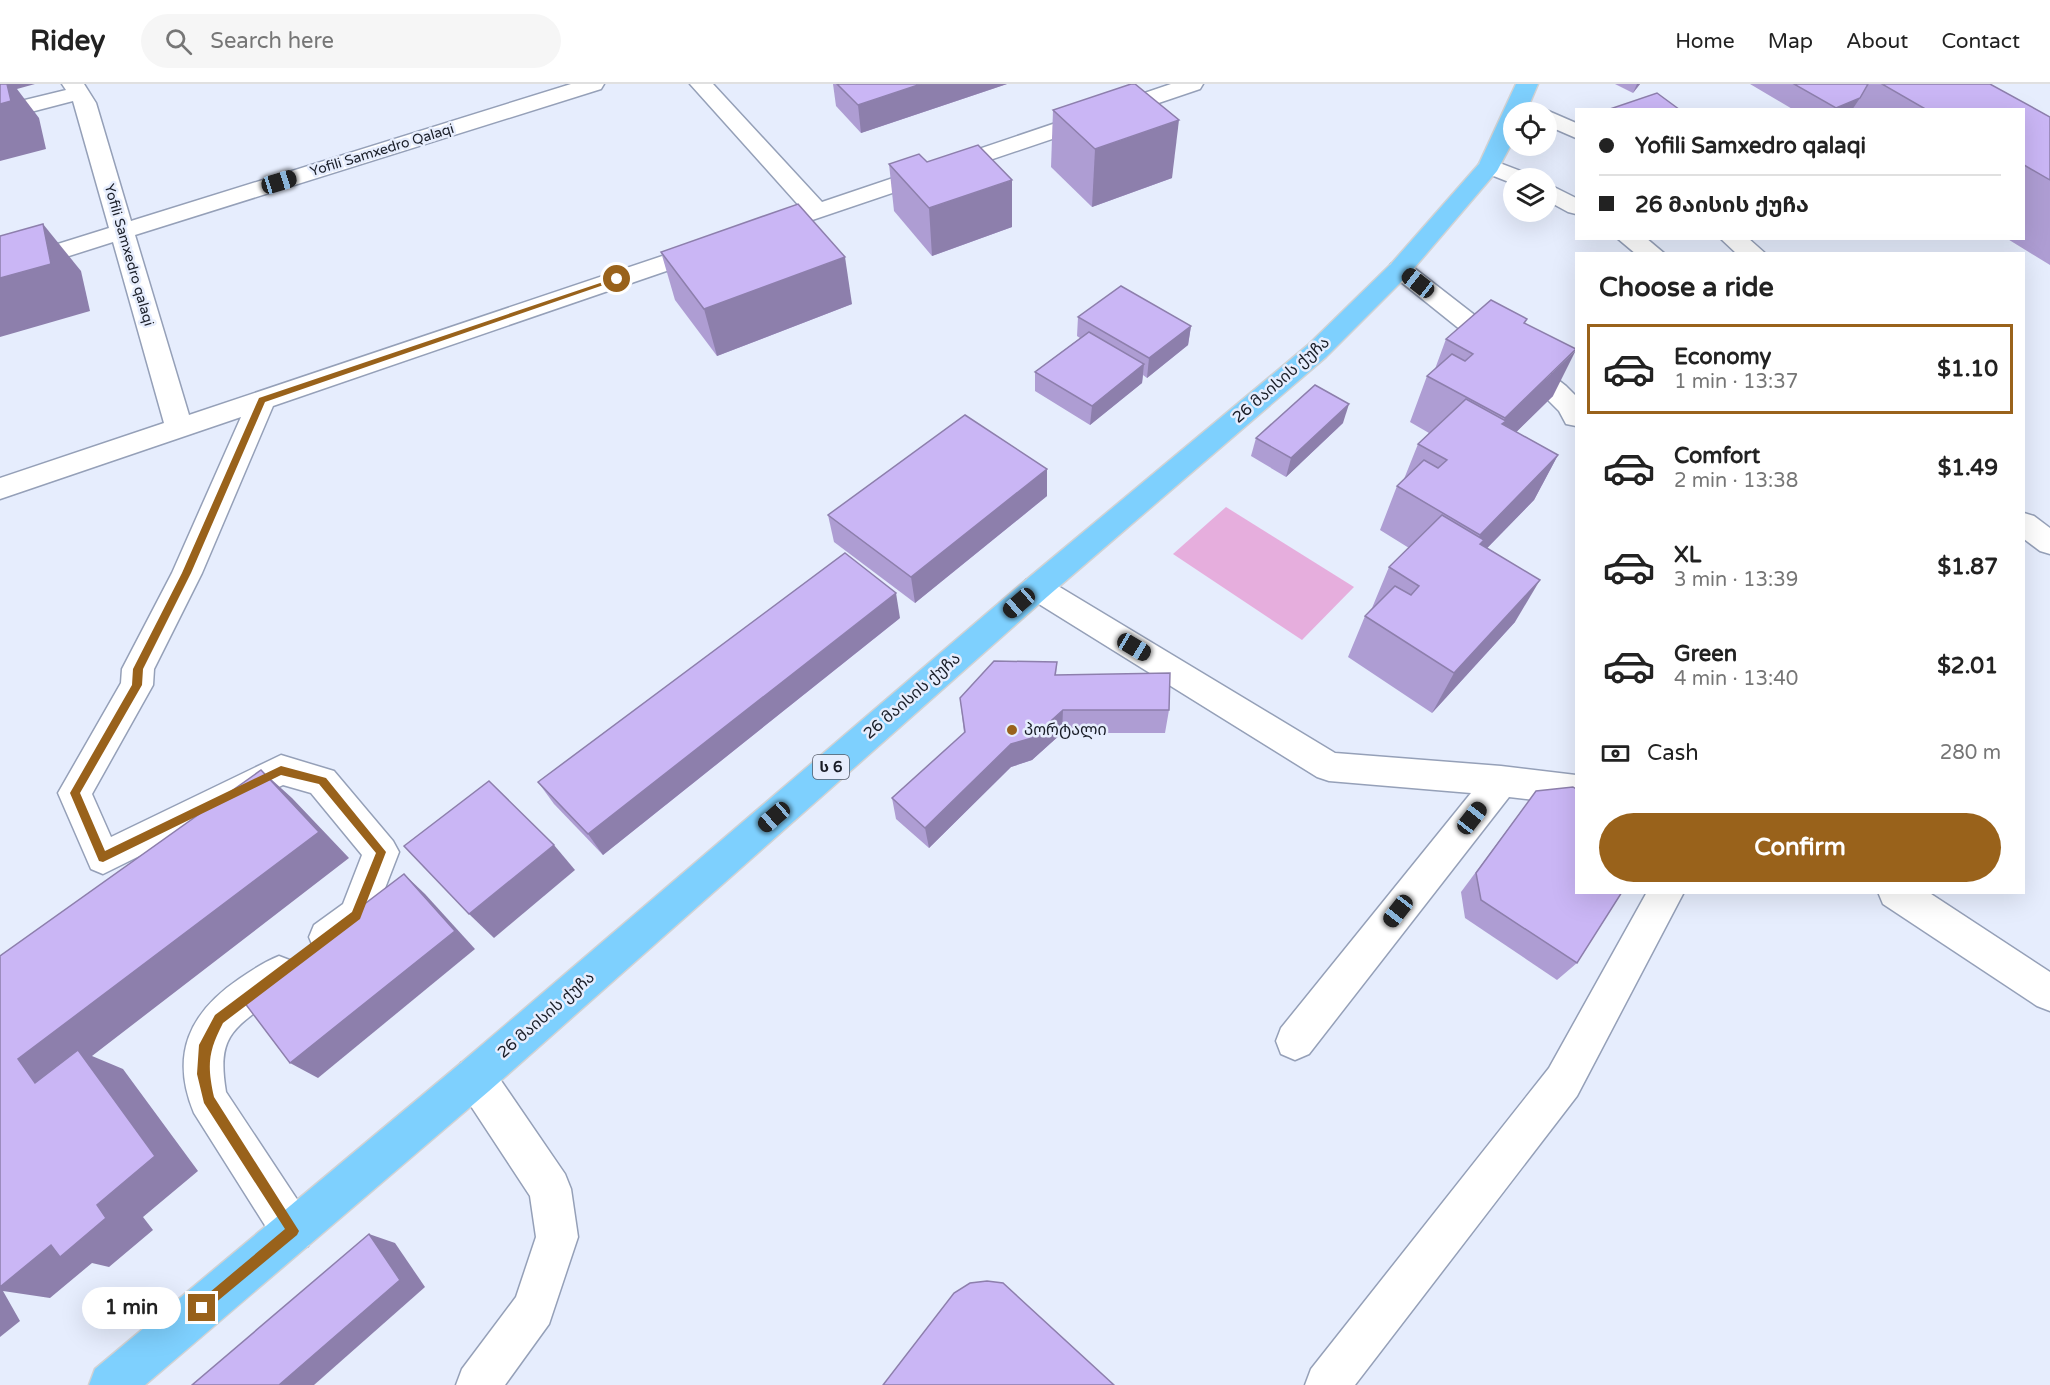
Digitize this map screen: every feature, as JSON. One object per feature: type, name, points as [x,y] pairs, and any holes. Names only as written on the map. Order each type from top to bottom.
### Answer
[{"type":"highway","name":"26 მაისის ქუჩა","points":[[1504,168],[1519,99]]},
{"type":"highway","name":"26 მაისის ქუჩა","points":[[111,1385],[475,1077],[1037,588],[1317,351],[1503,172]]},
{"type":"street","name":"Yofili Samxedro Qalaqi","points":[[0,270],[593,84]]},
{"type":"street","points":[[701,84],[817,211]]},
{"type":"street","points":[[0,489],[1192,84]]},
{"type":"street","name":"Yofili Samxedro qalaqi","points":[[76,88],[84,103],[179,428]]},
{"type":"street","points":[[0,113],[76,88]]},
{"type":"street","points":[[1557,122],[1575,131]]},
{"type":"street","points":[[1557,196],[1575,206]]},
{"type":"street","points":[[1632,240],[1650,252]]},
{"type":"street","points":[[1735,240],[1751,252]]},
{"type":"street","points":[[1400,269],[1557,393],[1575,415]]},
{"type":"street","points":[[262,400],[187,573],[138,669],[137,685],[75,793],[103,858],[281,771],[322,781],[381,852],[357,915],[219,1019],[205,1045],[203,1074],[208,1099],[293,1231]]},
{"type":"street","points":[[2025,525],[2050,543]]},
{"type":"street","points":[[1037,588],[1329,767],[1501,781],[1575,790]]},
{"type":"street","points":[[1295,1041],[1501,781]]},
{"type":"street","points":[[1327,1385],[1563,1082],[1665,894]]},
{"type":"street","points":[[1899,894],[2050,993]]},
{"type":"street","points":[[475,1077],[550,1189],[557,1237],[534,1309],[478,1385]]},
{"type":"shaded area","points":[[1226,507],[1354,587],[1302,640],[1173,554]]},
{"type":"building","points":[[0,84],[7,84],[11,101],[0,104]]},
{"type":"building","points":[[837,84],[921,84],[858,105]]},
{"type":"building","points":[[1135,84],[1179,120],[1095,149],[1053,110]]},
{"type":"building","points":[[1794,84],[1868,84],[1860,98],[1836,108]]},
{"type":"building","points":[[1882,84],[1990,84],[2050,117],[2050,180],[2025,166],[2025,108],[1924,108]]},
{"type":"building","points":[[1657,93],[1677,108],[1613,108]]},
{"type":"building","points":[[978,145],[1012,180],[929,208],[889,164],[919,154],[927,162]]},
{"type":"building","points":[[798,204],[845,257],[704,309],[661,252]]},
{"type":"building","points":[[43,224],[51,264],[0,278],[0,236]]},
{"type":"building","points":[[1121,286],[1191,326],[1149,358],[1078,317]]},
{"type":"building","points":[[1491,300],[1527,319],[1524,323],[1575,350],[1505,418],[1427,376],[1452,354],[1465,361],[1473,354],[1446,339]]},
{"type":"building","points":[[1089,332],[1144,364],[1092,406],[1035,372]]},
{"type":"building","points":[[1315,385],[1349,404],[1291,458],[1256,438]]},
{"type":"building","points":[[1466,399],[1506,421],[1502,424],[1558,455],[1480,535],[1397,486],[1424,460],[1438,468],[1447,460],[1418,444]]},
{"type":"building","points":[[965,415],[1047,469],[911,577],[828,515]]},
{"type":"building","points":[[1442,515],[1484,540],[1480,544],[1540,580],[1454,673],[1365,616],[1395,586],[1411,595],[1419,586],[1389,567]]},
{"type":"building","points":[[845,553],[896,593],[588,834],[538,782]]},
{"type":"building","points":[[994,661],[1057,662],[1055,675],[1170,673],[1169,710],[1063,710],[1032,738],[1011,744],[925,828],[892,798],[965,732],[960,698]]},
{"type":"building","points":[[261,770],[319,832],[18,1059],[35,1083],[78,1050],[155,1156],[97,1205],[106,1218],[60,1257],[51,1245],[0,1287],[0,956]]},
{"type":"building","points":[[489,781],[554,845],[469,914],[404,846]]},
{"type":"building","points":[[1575,788],[1575,894],[1621,894],[1577,963],[1481,900],[1476,873],[1536,791]]},
{"type":"building","points":[[404,874],[455,931],[290,1063],[241,998]]},
{"type":"building","points":[[369,1234],[400,1280],[279,1385],[192,1385]]},
{"type":"building","points":[[987,1281],[1003,1283],[1114,1385],[883,1385],[954,1293],[970,1283]]},
{"type":"place","name":"პორტალი","points":[[1012,730]]},
{"type":"route","points":[[202,1308],[293,1231],[208,1099],[203,1074],[205,1045],[219,1019],[357,915],[381,852],[322,781],[281,771],[103,858],[75,793],[137,685],[138,669],[187,573],[262,400],[617,279]]}]
